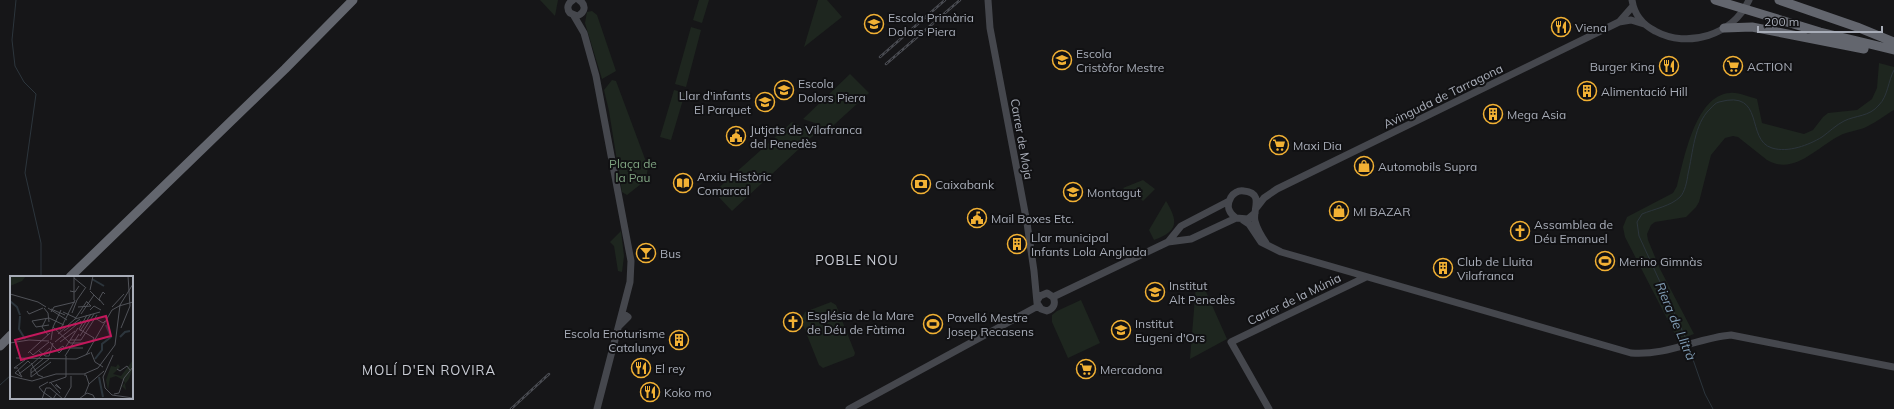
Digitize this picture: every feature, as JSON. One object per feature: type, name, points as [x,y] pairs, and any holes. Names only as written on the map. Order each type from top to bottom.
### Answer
[{"type":"highway","points":[[71,276],[285,70],[353,0]]},
{"type":"highway","points":[[1715,0],[1820,32],[1894,50]]},
{"type":"highway","points":[[1779,0],[1857,27],[1894,42]]},
{"type":"highway","points":[[1724,28],[1752,27],[1894,55]]},
{"type":"highway","points":[[0,346],[10,336]]},
{"type":"street","points":[[579,0],[584,7],[582,14],[584,33],[596,76],[611,150],[614,154],[631,261],[631,277],[625,315],[618,327],[597,409]]},
{"type":"street","name":"Carrer de Moja","points":[[988,0],[990,28],[1027,223],[1038,303]]},
{"type":"street","points":[[1633,3],[1644,24],[1660,34],[1679,40],[1702,37],[1724,28],[1738,17],[1749,0]]},
{"type":"street","points":[[571,1],[568,9],[584,33]]},
{"type":"street","name":"Avinguda de Tarragona","points":[[1619,22],[1633,3]]},
{"type":"street","points":[[574,16],[582,14]]},
{"type":"street","name":"Avinguda de Tarragona","points":[[1256,210],[1264,198],[1277,189],[1619,22],[1631,20],[1644,24]]},
{"type":"street","points":[[611,150],[608,158],[613,161],[620,196]]},
{"type":"street","name":"Avinguda de Tarragona","points":[[1250,193],[1266,192],[1277,189]]},
{"type":"street","points":[[1168,242],[1179,231],[1181,226],[1229,201],[1237,192],[1244,191],[1250,193],[1256,199],[1254,219],[1263,238],[1271,247]]},
{"type":"street","points":[[1229,201],[1229,211],[1239,219],[1249,224],[1257,238],[1271,247],[1366,277],[1631,353],[1658,353],[1713,336],[1731,335],[1744,336],[1894,367]]},
{"type":"street","points":[[1053,297],[1168,242],[1194,238],[1239,219],[1252,216],[1256,210]]},
{"type":"street","points":[[1179,231],[1184,240]]},
{"type":"street","name":"Carrer de la Múnia","points":[[1269,409],[1231,342],[1366,277]]},
{"type":"street","points":[[1035,281],[1045,293],[1053,297],[1055,303],[1050,310],[1044,311],[1038,303]]},
{"type":"street","points":[[849,409],[1038,303],[1040,296],[1045,293]]},
{"type":"green space","points":[[540,0],[558,0],[555,16]]},
{"type":"green space","points":[[699,0],[709,0],[702,23],[693,20]]},
{"type":"green space","points":[[818,0],[827,0],[842,17],[804,47]]},
{"type":"green space","points":[[592,11],[597,15],[616,71],[602,79],[585,23],[587,12]]},
{"type":"green space","points":[[691,27],[701,30],[686,87],[675,84]]},
{"type":"green space","points":[[1879,63],[1894,67],[1894,110],[1865,128],[1839,136],[1814,153],[1787,165],[1777,164],[1767,160],[1738,137],[1733,136],[1725,138],[1711,155],[1699,202],[1696,207],[1686,217],[1655,222],[1651,225],[1647,234],[1648,240],[1660,269],[1694,334],[1678,340],[1625,237],[1623,227],[1627,217],[1673,193],[1677,186],[1693,130],[1700,116],[1708,105],[1718,97],[1730,93],[1736,93],[1757,99],[1762,123],[1804,134],[1813,130],[1828,113],[1857,110],[1872,99],[1877,88]]},
{"type":"green space","points":[[850,74],[869,93],[825,133],[818,124],[803,119]]},
{"type":"green space","name":"Plaça de la Pau","points":[[612,80],[616,81],[648,167],[646,180],[627,195],[622,192],[609,111],[604,90]]},
{"type":"green space","points":[[674,90],[685,93],[671,140],[660,137]]},
{"type":"green space","points":[[792,122],[814,135],[732,211],[714,192]]},
{"type":"green space","points":[[1143,180],[1155,189],[1143,201],[1139,197],[1136,200],[1123,188]]},
{"type":"green space","points":[[1166,201],[1173,214],[1174,225],[1168,233],[1154,240],[1149,230]]},
{"type":"green space","points":[[621,231],[624,256],[622,272],[618,271],[614,246],[610,242]]},
{"type":"green space","points":[[1196,285],[1203,285],[1227,339],[1190,359]]},
{"type":"green space","points":[[1081,300],[1100,343],[1068,358],[1052,322],[1052,315],[1057,311]]},
{"type":"green space","points":[[831,302],[836,305],[855,353],[854,356],[823,368],[819,365],[801,320],[805,312]]},
{"type":"green space","name":"Pavelló Mestre Josep Recasens","points":[[935,313],[942,331],[931,336],[923,317]]},
{"type":"waterway","points":[[16,0],[12,40],[15,66],[24,82],[36,94],[25,173],[41,243],[41,276]]},
{"type":"waterway","name":"Riera de Llitrà","points":[[1687,341],[1639,236],[1637,222],[1642,214],[1672,203],[1682,195],[1697,131],[1705,115],[1716,103],[1719,102],[1734,100],[1743,103],[1749,109],[1759,136],[1764,143],[1772,148],[1785,150],[1791,149],[1811,143],[1844,121],[1867,114],[1875,109],[1882,101],[1886,93],[1894,70]]},
{"type":"waterway","name":"Riera de Llitrà","points":[[1689,348],[1705,394],[1713,409]]},
{"type":"waterway","points":[[0,385],[10,376]]},
{"type":"railway","points":[[880,57],[945,0]]},
{"type":"railway","points":[[886,64],[960,0]]},
{"type":"railway","points":[[511,409],[549,374]]},
{"type":"place","name":"Escola Primària Dolors Piera","points":[[874,24]]},
{"type":"place","name":"Viena","points":[[1561,27]]},
{"type":"place","name":"Escola Cristòfor Mestre","points":[[1062,60]]},
{"type":"place","name":"Burger King","points":[[1669,66]]},
{"type":"place","name":"ACTION","points":[[1733,66]]},
{"type":"place","name":"Escola Dolors Piera","points":[[784,90]]},
{"type":"place","name":"Alimentació Hill","points":[[1587,91]]},
{"type":"place","name":"Llar d'infants El Parquet","points":[[765,102]]},
{"type":"place","name":"Mega Asia","points":[[1493,114]]},
{"type":"place","name":"Jutjats de Vilafranca del Penedès","points":[[736,136]]},
{"type":"place","name":"Maxi Dia","points":[[1279,145]]},
{"type":"place","name":"Automobils Supra","points":[[1364,166]]},
{"type":"place","name":"Arxiu Històric Comarcal","points":[[683,183]]},
{"type":"place","name":"Caixabank","points":[[921,184]]},
{"type":"place","name":"Montagut","points":[[1073,192]]},
{"type":"place","name":"MI BAZAR","points":[[1339,211]]},
{"type":"place","name":"Mail Boxes Etc.","points":[[977,218]]},
{"type":"place","name":"Assamblea de Déu Emanuel","points":[[1520,231]]},
{"type":"place","name":"Llar municipal Infants Lola Anglada","points":[[1017,244]]},
{"type":"place","name":"Bus","points":[[646,253]]},
{"type":"place","name":"Merino Gimnàs","points":[[1605,261]]},
{"type":"place","name":"Club de Lluita Vilafranca","points":[[1443,268]]},
{"type":"place","name":"Institut Alt Penedès","points":[[1155,292]]},
{"type":"place","name":"Església de la Mare de Déu de Fàtima","points":[[793,322]]},
{"type":"place","name":"Pavelló Mestre Josep Recasens","points":[[933,324]]},
{"type":"place","name":"Institut Eugeni d'Ors","points":[[1121,330]]},
{"type":"place","name":"Escola Enoturisme Catalunya","points":[[679,340]]},
{"type":"place","name":"El rey","points":[[641,368]]},
{"type":"place","name":"Mercadona","points":[[1086,369]]},
{"type":"place","name":"Koko mo","points":[[650,392]]},
{"type":"district","name":"POBLE NOU","points":[[857,260]]},
{"type":"district","name":"MOLÍ D'EN ROVIRA","points":[[429,370]]}]
